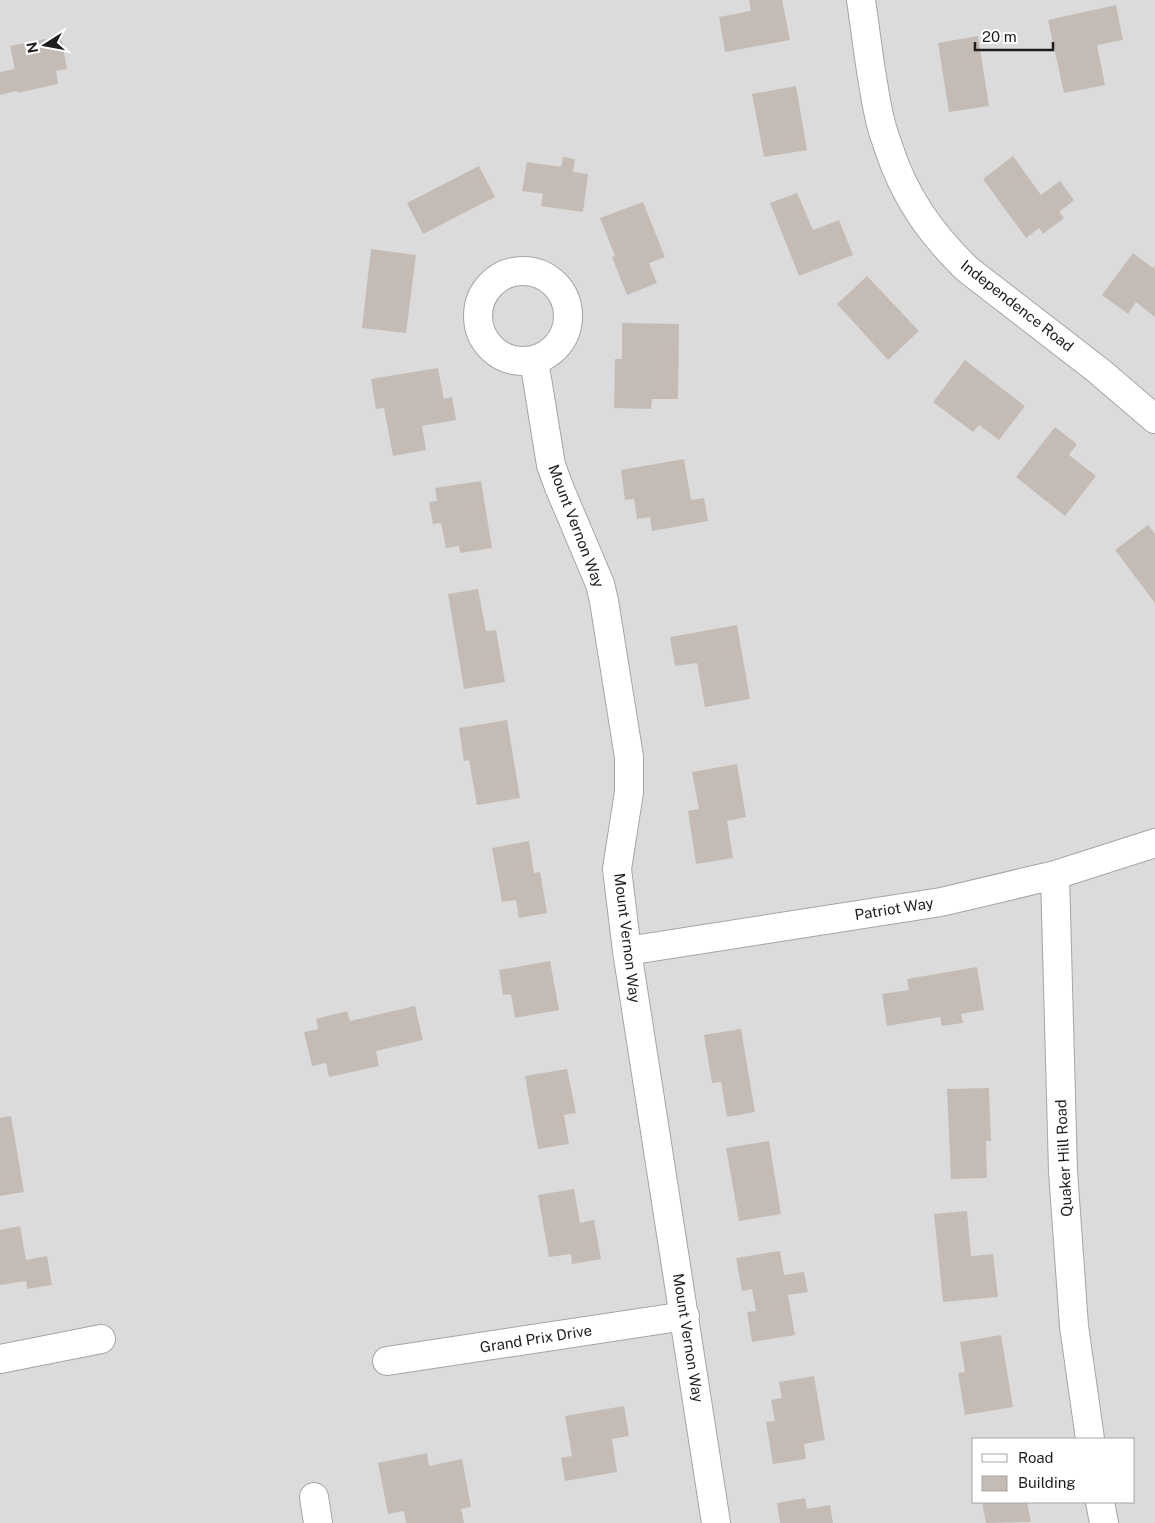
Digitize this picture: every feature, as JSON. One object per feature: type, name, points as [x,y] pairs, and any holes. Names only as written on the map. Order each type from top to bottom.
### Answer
[{"type":"street","name":"Independence Road","points":[[861,0],[880,121],[896,168],[906,191],[919,212],[944,246],[967,270],[1098,370],[1155,420]]},
{"type":"street","name":"Mount Vernon Way","points":[[534,360],[551,464],[600,584],[604,601],[628,757],[629,792],[617,870],[627,951],[716,1523]]},
{"type":"street","name":"Patriot Way","points":[[627,951],[941,902],[1055,876],[1155,844]]},
{"type":"street","name":"Quaker Hill Road","points":[[1055,876],[1063,1171],[1074,1326],[1090,1438]]},
{"type":"street","name":"Grand Prix Drive","points":[[388,1361],[685,1316]]},
{"type":"street","points":[[0,1359],[100,1339]]},
{"type":"street","points":[[314,1496],[318,1523]]},
{"type":"street","points":[[1100,1503],[1104,1523]]},
{"type":"shaded area","points":[[0,0],[1155,0],[1155,1523],[0,1523]]},
{"type":"building","points":[[749,0],[782,0],[790,40],[725,52],[719,17],[751,11]]},
{"type":"building","points":[[1116,5],[1123,40],[1097,45],[1105,85],[1064,93],[1048,20]]},
{"type":"building","points":[[61,36],[67,69],[56,71],[58,84],[0,95],[0,72],[15,69],[10,46]]},
{"type":"building","points":[[978,36],[989,106],[949,112],[938,43]]},
{"type":"building","points":[[796,86],[807,150],[764,157],[752,94]]},
{"type":"building","points":[[1013,156],[1041,195],[1060,181],[1074,200],[1059,212],[1064,218],[1043,234],[1039,228],[1026,238],[983,179]]},
{"type":"building","points":[[563,157],[575,159],[573,172],[588,174],[583,212],[541,206],[543,194],[522,191],[527,162],[561,167]]},
{"type":"building","points":[[479,166],[495,197],[423,234],[407,203]]},
{"type":"building","points":[[797,193],[813,230],[839,220],[853,255],[799,276],[770,203]]},
{"type":"building","points":[[643,202],[665,257],[649,263],[657,283],[627,295],[612,257],[615,256],[600,218]]},
{"type":"building","points":[[371,249],[416,255],[406,333],[362,328]]},
{"type":"building","points":[[1133,253],[1153,268],[1155,265],[1155,317],[1136,302],[1128,314],[1102,295]]},
{"type":"building","points":[[867,276],[919,331],[888,360],[837,304]]},
{"type":"building","points":[[622,323],[679,324],[678,399],[652,399],[651,409],[614,408],[615,359],[622,359]]},
{"type":"building","points":[[965,360],[1025,406],[999,440],[979,425],[973,432],[933,402]]},
{"type":"building","points":[[438,368],[444,399],[452,397],[456,420],[422,426],[426,450],[393,456],[384,408],[376,409],[371,379]]},
{"type":"building","points":[[1055,427],[1077,444],[1069,455],[1096,476],[1065,516],[1016,477]]},
{"type":"building","points":[[684,459],[691,500],[704,498],[708,521],[652,531],[650,517],[637,519],[634,499],[625,500],[621,470]]},
{"type":"building","points":[[481,481],[492,548],[460,553],[459,546],[446,548],[441,523],[433,524],[429,502],[437,501],[435,488]]},
{"type":"building","points":[[1148,525],[1155,534],[1155,603],[1115,550]]},
{"type":"building","points":[[478,589],[486,631],[496,630],[505,682],[464,689],[448,594]]},
{"type":"building","points":[[737,625],[750,699],[705,707],[697,663],[675,666],[670,637]]},
{"type":"building","points":[[507,720],[520,798],[477,805],[469,760],[464,761],[459,728]]},
{"type":"building","points":[[737,764],[746,817],[727,821],[733,858],[696,864],[688,811],[699,809],[692,772]]},
{"type":"building","points":[[529,841],[534,873],[540,872],[547,913],[519,918],[516,900],[502,902],[492,848]]},
{"type":"building","points":[[550,961],[559,1010],[515,1018],[511,994],[503,995],[499,970]]},
{"type":"building","points":[[977,967],[984,1010],[961,1014],[963,1023],[942,1026],[940,1017],[887,1026],[882,994],[909,990],[907,979]]},
{"type":"building","points":[[415,1006],[423,1040],[376,1051],[379,1066],[329,1077],[326,1063],[312,1066],[304,1032],[318,1029],[316,1019],[347,1011],[350,1021]]},
{"type":"building","points":[[741,1029],[755,1112],[727,1117],[721,1082],[712,1083],[704,1035]]},
{"type":"building","points":[[567,1069],[576,1113],[564,1115],[569,1144],[538,1149],[525,1076]]},
{"type":"building","points":[[989,1088],[991,1141],[986,1141],[987,1178],[951,1179],[947,1089]]},
{"type":"building","points":[[11,1116],[24,1192],[0,1196],[0,1118]]},
{"type":"building","points":[[769,1141],[781,1214],[739,1221],[726,1148]]},
{"type":"building","points":[[574,1189],[580,1223],[594,1220],[601,1259],[572,1264],[571,1254],[549,1257],[538,1195]]},
{"type":"building","points":[[967,1211],[971,1256],[993,1254],[998,1297],[943,1302],[934,1214]]},
{"type":"building","points":[[20,1226],[26,1260],[47,1256],[52,1285],[27,1289],[26,1281],[0,1285],[0,1230]]},
{"type":"building","points":[[780,1251],[784,1275],[804,1272],[808,1292],[788,1295],[795,1335],[752,1342],[747,1312],[756,1311],[752,1289],[742,1291],[736,1258]]},
{"type":"building","points":[[1001,1335],[1013,1407],[965,1415],[958,1373],[965,1372],[960,1342]]},
{"type":"building","points":[[814,1376],[825,1440],[804,1444],[806,1459],[773,1464],[766,1422],[775,1421],[771,1400],[782,1398],[779,1382]]},
{"type":"building","points":[[624,1406],[629,1436],[612,1439],[617,1472],[565,1481],[561,1458],[572,1456],[565,1416]]},
{"type":"building","points":[[427,1453],[429,1466],[462,1459],[471,1507],[461,1509],[464,1523],[406,1523],[404,1511],[388,1514],[378,1463]]},
{"type":"building","points":[[805,1498],[807,1509],[830,1505],[833,1523],[780,1523],[777,1503]]},
{"type":"building","points":[[982,1503],[1027,1503],[1031,1522],[986,1523]]}]
